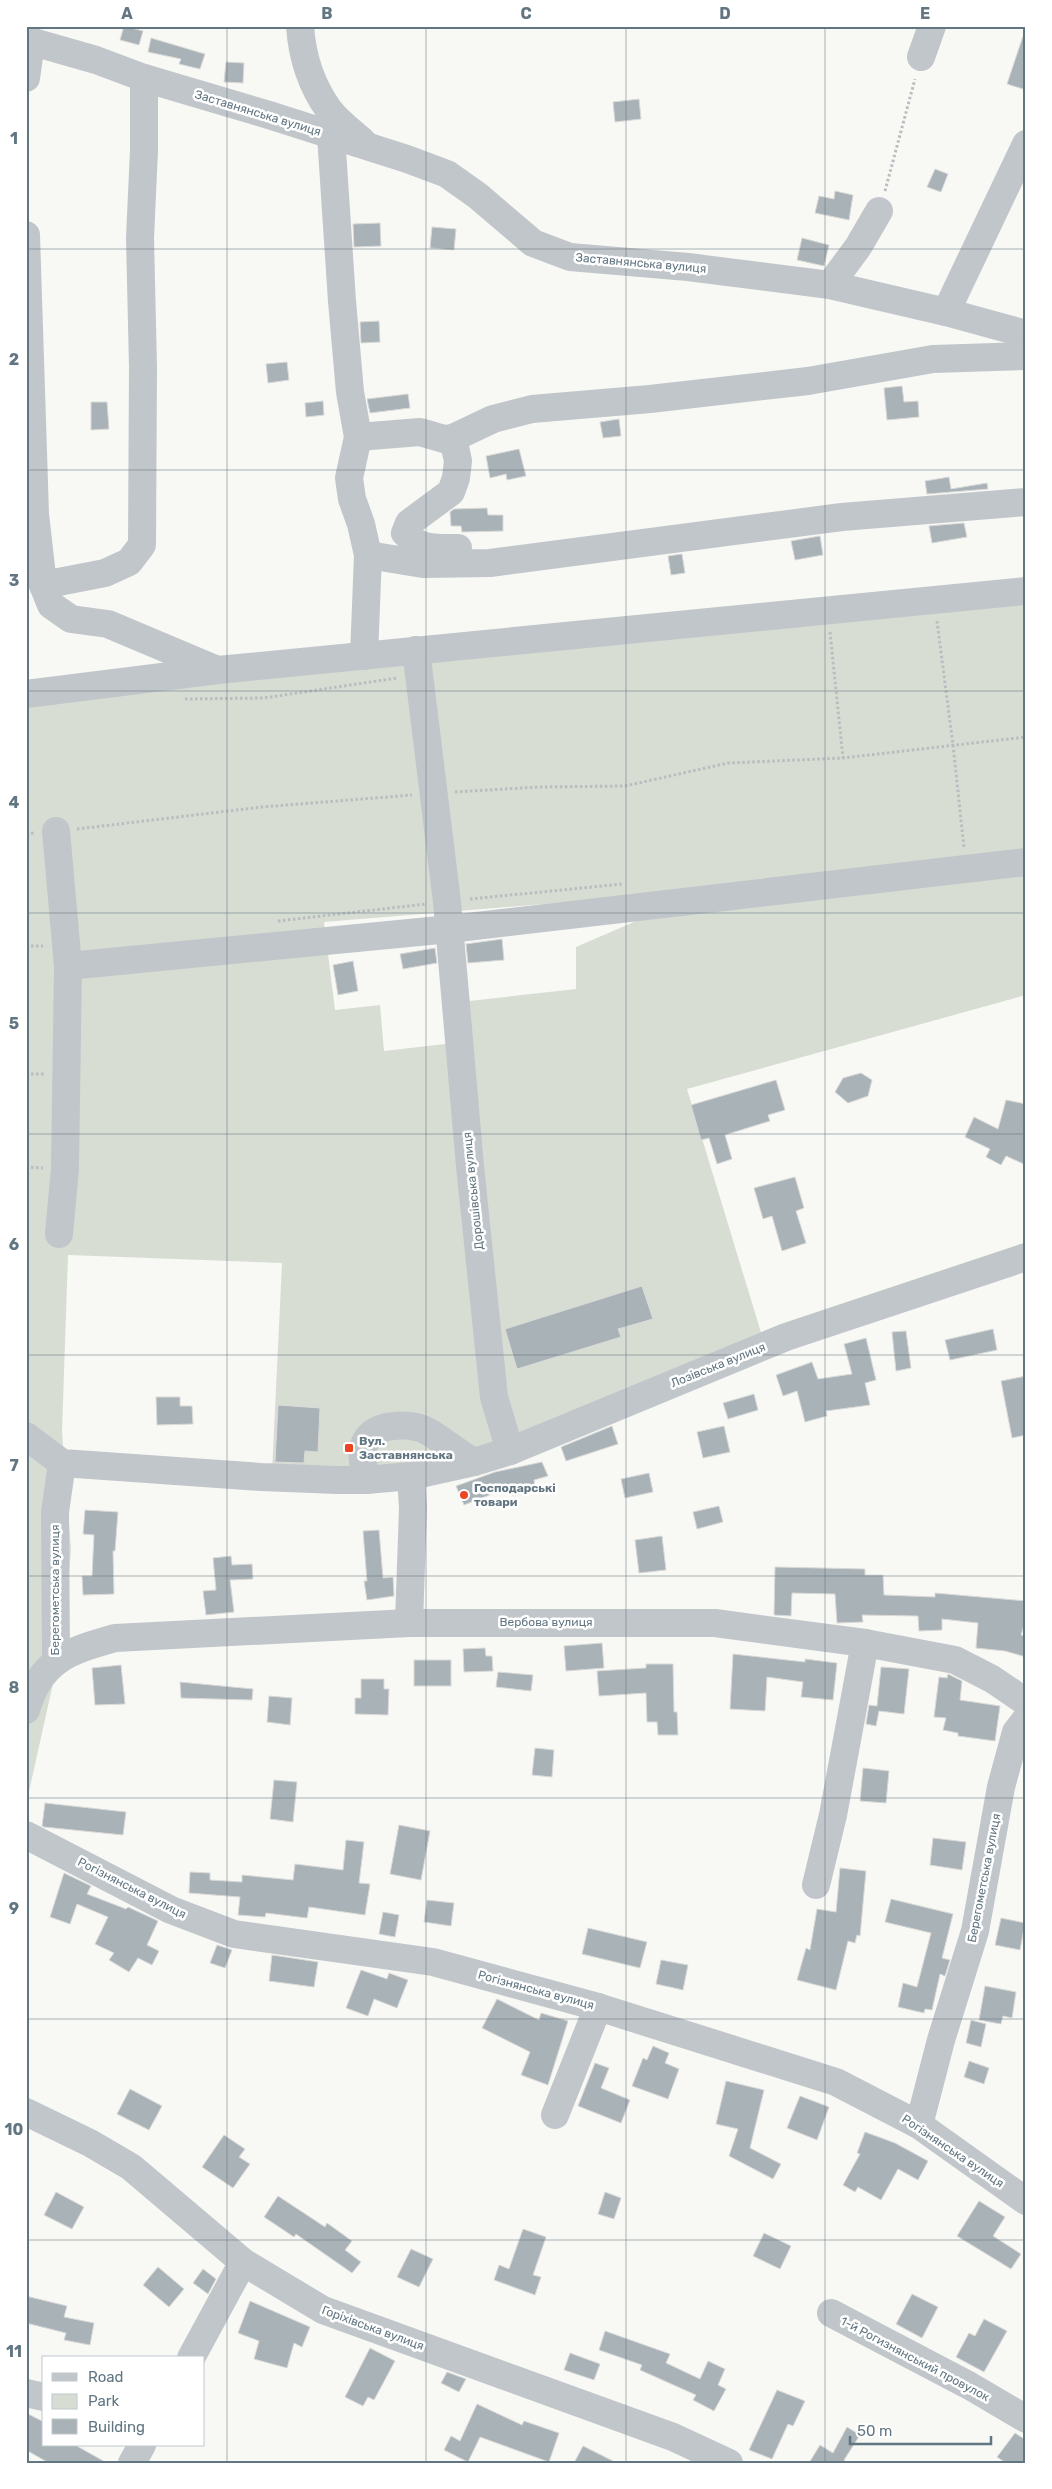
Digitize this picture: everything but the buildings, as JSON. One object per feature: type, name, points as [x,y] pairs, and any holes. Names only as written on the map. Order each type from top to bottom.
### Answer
[{"type":"street","points":[[300,26],[301,41],[311,80],[330,112],[370,148]]},
{"type":"street","points":[[921,57],[932,26]]},
{"type":"street","points":[[26,78],[29,41]]},
{"type":"street","name":"Заставнянська вулиця","points":[[29,41],[96,60],[144,78],[269,115],[407,159],[447,174],[478,196],[533,243],[570,257],[688,267],[830,285],[946,312],[1026,334]]},
{"type":"street","points":[[43,585],[105,573],[129,562],[142,546],[143,367],[140,238],[144,78]]},
{"type":"street","points":[[331,136],[350,392],[358,437],[349,478],[352,499],[361,524],[368,555],[364,656]]},
{"type":"street","points":[[946,312],[1026,144]]},
{"type":"street","points":[[830,285],[858,247],[879,211]]},
{"type":"street","points":[[26,235],[35,514],[43,585],[51,605],[71,619],[108,624],[218,670]]},
{"type":"street","points":[[358,437],[420,432],[444,438],[453,438],[493,419],[532,409],[650,399],[808,381],[933,359],[1026,356]]},
{"type":"street","points":[[453,438],[458,461],[456,478],[451,492],[409,523],[405,533],[413,542],[431,548],[474,548]]},
{"type":"street","points":[[368,555],[423,564],[490,563],[842,517],[1026,502]]},
{"type":"street","points":[[26,694],[218,670],[1026,591]]},
{"type":"street","name":"Дорошівська вулиця","points":[[416,650],[450,929],[470,1166],[494,1397],[510,1451]]},
{"type":"street","points":[[56,832],[67,955],[65,1168],[60,1234]]},
{"type":"street","points":[[67,955],[450,929],[961,856],[1026,862]]},
{"type":"street","name":"Лозівська вулиця","points":[[62,1463],[261,1477],[366,1480],[411,1476],[474,1462],[510,1451],[786,1337],[1026,1257]]},
{"type":"street","points":[[366,1480],[362,1453],[367,1438],[378,1430],[394,1426],[409,1426],[428,1432],[474,1462]]},
{"type":"street","points":[[26,1436],[62,1463]]},
{"type":"street","name":"Берегометська вулиця","points":[[26,1710],[41,1674],[56,1660],[55,1512],[62,1463]]},
{"type":"street","points":[[409,1623],[413,1508],[411,1476]]},
{"type":"street","name":"Вербова вулиця","points":[[56,1660],[80,1648],[115,1638],[409,1623],[715,1622],[865,1643],[955,1660],[992,1679],[1026,1702]]},
{"type":"street","points":[[816,1886],[833,1815],[865,1643]]},
{"type":"street","name":"Берегометська вулиця","points":[[919,2125],[941,2040],[975,1931],[1001,1787],[1016,1732],[1026,1719]]},
{"type":"street","name":"Рогізнянська вулиця","points":[[26,1835],[171,1910],[234,1934],[434,1962],[598,2007],[836,2082],[919,2125],[1026,2201]]},
{"type":"street","points":[[555,2115],[598,2007]]},
{"type":"street","name":"Горіхівська вулиця","points":[[26,2112],[90,2143],[131,2167],[243,2262],[323,2310],[673,2437],[729,2463]]},
{"type":"street","points":[[192,2356],[243,2262]]},
{"type":"street","name":"1-й Рогизнянський провулок","points":[[831,2313],[970,2386],[1026,2419]]},
{"type":"street","points":[[26,2393],[42,2397]]},
{"type":"street","points":[[132,2463],[141,2446]]},
{"type":"path","points":[[879,211],[921,57]]},
{"type":"path","points":[[936,616],[954,745],[961,856]]},
{"type":"path","points":[[830,630],[844,758]]},
{"type":"path","points":[[26,834],[262,808],[433,793],[538,787],[625,786],[728,763],[844,758],[1026,738]]},
{"type":"path","points":[[271,921],[629,883]]},
{"type":"path","points":[[26,946],[67,955]]},
{"type":"green space","points":[[1026,596],[1026,995],[687,1089],[766,1349],[422,1480],[272,1472],[282,1263],[68,1255],[62,1432],[71,1549],[64,1634],[26,1805],[26,698]],"holes":[[[641,896],[643,918],[576,947],[576,989],[451,1003],[454,1043],[384,1051],[380,1005],[335,1010],[324,922]]]},
{"type":"place","name":"Вул. Заставнянська","points":[[349,1448]]},
{"type":"place","name":"Господарські товари","points":[[464,1495]]}]
